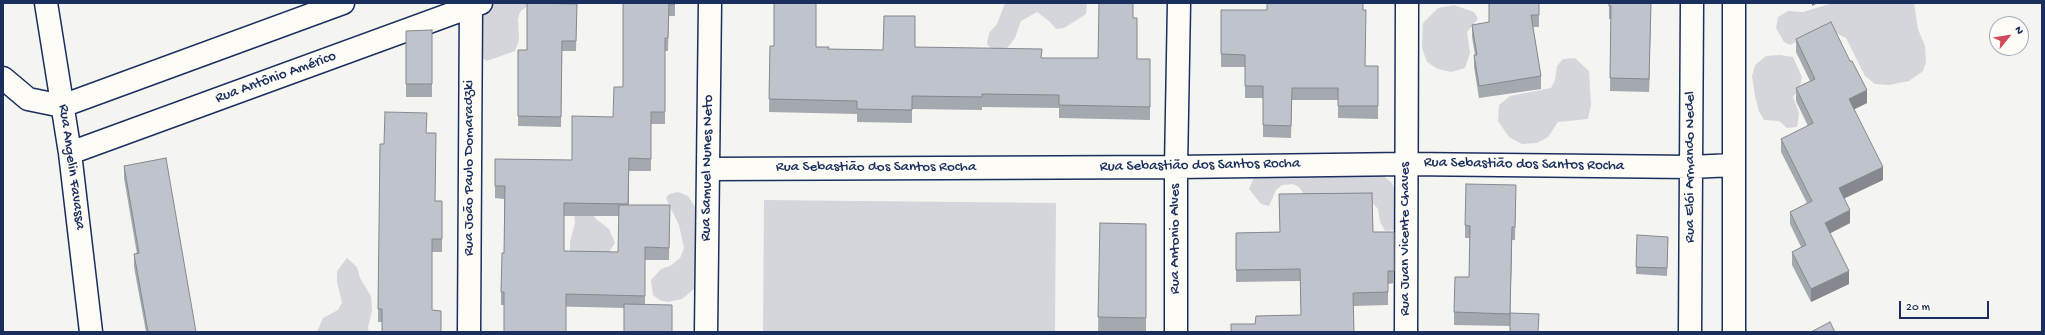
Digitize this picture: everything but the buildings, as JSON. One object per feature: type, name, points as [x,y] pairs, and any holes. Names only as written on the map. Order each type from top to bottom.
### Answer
[{"type":"street","name":"Rua Angelin Favassa","points":[[46,3],[70,153],[92,332]]},
{"type":"street","points":[[3,78],[28,99],[62,106],[343,3]]},
{"type":"street","name":"Rua Samuel Nunes Neto","points":[[706,332],[710,3]]},
{"type":"street","name":"Rua Antonio Alves","points":[[1176,332],[1176,167],[1179,3]]},
{"type":"street","name":"Rua Juan Vicente Chaves","points":[[1406,332],[1407,3]]},
{"type":"street","name":"Rua Elói Armando Nedel","points":[[1690,332],[1692,3]]},
{"type":"street","points":[[1734,3],[1734,332]]},
{"type":"street","name":"Rua Antônio Américo","points":[[70,153],[474,4]]},
{"type":"street","name":"Rua João Paulo Domaradzki","points":[[469,332],[474,4]]},
{"type":"street","name":"Rua Sebastião dos Santos Rocha","points":[[708,169],[1176,167],[1406,164],[1691,167],[1733,165]]},
{"type":"shaded area","points":[[494,3],[557,3],[553,5],[530,4],[520,12],[518,19],[519,40],[515,51],[487,61],[476,54],[480,10]]},
{"type":"shaded area","points":[[1005,3],[1087,3],[1086,14],[1064,28],[1056,29],[1049,21],[1037,12],[1021,21],[1015,38],[1004,52],[995,53],[987,44],[989,33],[997,24]]},
{"type":"shaded area","points":[[1833,3],[1914,3],[1918,29],[1925,46],[1926,62],[1923,71],[1909,81],[1889,85],[1875,84],[1865,76],[1846,38],[1825,28],[1790,45],[1784,42],[1776,28],[1778,17],[1788,11],[1803,12]]},
{"type":"shaded area","points":[[1454,5],[1474,12],[1478,19],[1467,32],[1470,53],[1465,68],[1451,72],[1438,69],[1427,62],[1422,48],[1423,23],[1438,8]]},
{"type":"shaded area","points":[[1780,55],[1793,57],[1802,77],[1799,89],[1793,97],[1799,113],[1797,127],[1787,128],[1779,121],[1764,120],[1759,111],[1755,96],[1752,76],[1755,65],[1766,56]]},
{"type":"shaded area","points":[[1575,58],[1589,71],[1591,105],[1588,119],[1558,122],[1548,137],[1537,143],[1522,144],[1509,137],[1498,121],[1499,105],[1510,96],[1551,88],[1555,80],[1557,66],[1563,59]]},
{"type":"shaded area","points":[[1380,173],[1392,183],[1396,193],[1400,223],[1394,230],[1385,231],[1380,222],[1378,209],[1370,200],[1304,195],[1299,187],[1293,184],[1282,185],[1276,190],[1269,206],[1261,204],[1249,189],[1254,177]]},
{"type":"shaded area","points":[[678,192],[688,196],[697,210],[700,284],[682,299],[668,302],[661,301],[653,295],[651,280],[661,269],[670,266],[680,258],[684,248],[679,225],[666,198],[669,194]]},
{"type":"shaded area","points":[[764,200],[1056,203],[1055,332],[763,332]]},
{"type":"shaded area","points":[[592,211],[595,218],[609,229],[615,243],[609,252],[570,254],[570,242],[575,223],[574,213]]},
{"type":"shaded area","points":[[347,258],[357,267],[360,278],[371,296],[372,311],[368,328],[369,332],[317,332],[323,318],[338,310],[342,303],[337,282],[337,271]]}]
